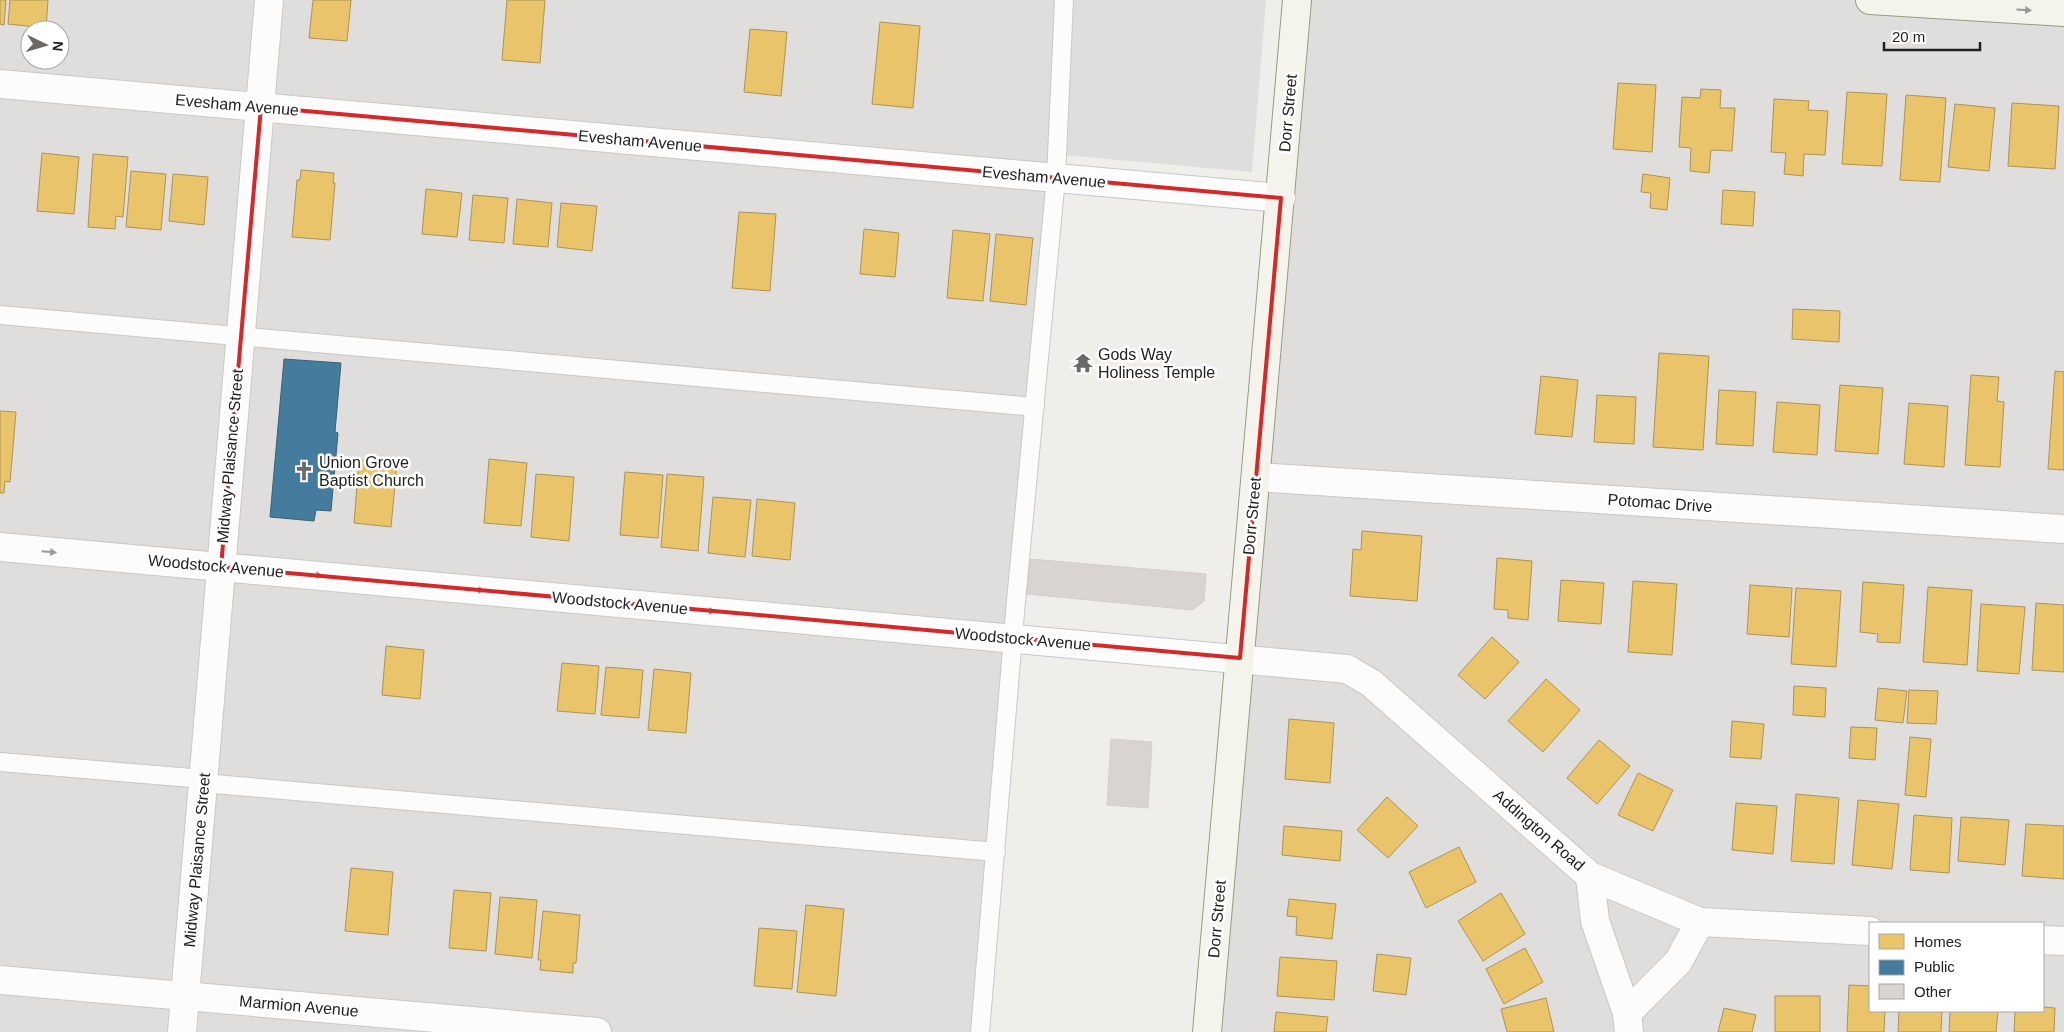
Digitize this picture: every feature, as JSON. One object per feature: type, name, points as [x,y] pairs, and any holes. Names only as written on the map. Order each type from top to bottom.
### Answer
[{"type":"main road","name":"Dorr Street","points":[[1208,1032],[1297,0]]},
{"type":"main road","points":[[1870,0],[2064,12]]},
{"type":"street","name":"Midway Plaisance Street","points":[[182,1032],[240,337],[262,107],[269,0]]},
{"type":"street","name":"Evesham Avenue","points":[[0,84],[1280,198]]},
{"type":"street","name":"Potomac Drive","points":[[1256,477],[2064,529]]},
{"type":"street","name":"Woodstock Avenue","points":[[0,547],[1240,658]]},
{"type":"street","name":"Addington Road","points":[[1240,658],[1347,669],[1371,682],[1590,876],[1700,922],[1869,931]]},
{"type":"street","points":[[1590,876],[1595,921],[1628,1023]]},
{"type":"street","points":[[1628,1023],[1678,962],[1700,922]]},
{"type":"street","points":[[2044,940],[2064,941]]},
{"type":"street","name":"Marmion Avenue","points":[[0,980],[598,1032]]},
{"type":"lane","points":[[980,1032],[1013,638],[1056,178],[1064,0]]},
{"type":"lane","points":[[0,315],[1035,407]]},
{"type":"lane","points":[[0,762],[996,852]]},
{"type":"highlighted area","points":[[261,107],[1281,198],[1240,658],[221,567]]},
{"type":"shaded area","points":[[0,0],[1266,0],[1252,172],[1052,154],[978,1032],[0,1032]]},
{"type":"shaded area","points":[[1297,0],[1870,0],[2064,12],[2064,1032],[1207,1032]]},
{"type":"building: Homes","points":[[0,0],[6,0],[4,25],[0,24]]},
{"type":"building: Homes","points":[[10,0],[48,0],[47,20],[20,20],[20,25],[8,24]]},
{"type":"building: Homes","points":[[313,0],[351,0],[347,41],[309,38]]},
{"type":"building: Homes","points":[[507,0],[545,0],[540,63],[502,60]]},
{"type":"building: Homes","points":[[880,22],[920,26],[913,108],[872,104]]},
{"type":"building: Homes","points":[[750,29],[787,32],[781,96],[744,92]]},
{"type":"building: Homes","points":[[1618,83],[1656,85],[1652,152],[1613,149]]},
{"type":"building: Homes","points":[[1701,89],[1721,90],[1720,108],[1735,108],[1732,151],[1711,150],[1709,173],[1690,171],[1691,148],[1679,147],[1682,97],[1700,98]]},
{"type":"building: Homes","points":[[1847,92],[1887,94],[1882,166],[1842,164]]},
{"type":"building: Homes","points":[[1906,95],[1946,98],[1940,182],[1900,180]]},
{"type":"building: Homes","points":[[1774,99],[1809,101],[1808,110],[1828,111],[1825,155],[1804,154],[1803,176],[1784,174],[1786,153],[1771,152]]},
{"type":"building: Homes","points":[[2012,103],[2059,106],[2055,169],[2008,166]]},
{"type":"building: Homes","points":[[1955,104],[1995,108],[1989,171],[1948,167]]},
{"type":"building: Homes","points":[[42,153],[79,157],[74,214],[37,211]]},
{"type":"building: Homes","points":[[93,154],[128,157],[123,217],[116,216],[115,229],[88,227]]},
{"type":"building: Homes","points":[[301,170],[334,173],[333,183],[335,183],[330,240],[292,237],[297,180],[300,180]]},
{"type":"building: Homes","points":[[131,171],[166,174],[161,230],[126,227]]},
{"type":"building: Homes","points":[[173,174],[208,177],[204,225],[169,221]]},
{"type":"building: Homes","points":[[1643,174],[1670,178],[1667,210],[1650,208],[1651,193],[1641,192]]},
{"type":"building: Homes","points":[[426,189],[462,193],[457,237],[422,234]]},
{"type":"building: Homes","points":[[1723,190],[1755,192],[1753,226],[1721,224]]},
{"type":"building: Homes","points":[[473,195],[508,198],[504,243],[469,240]]},
{"type":"building: Homes","points":[[517,199],[552,203],[548,247],[513,244]]},
{"type":"building: Homes","points":[[561,203],[597,206],[592,251],[557,247]]},
{"type":"building: Homes","points":[[739,212],[776,214],[770,291],[732,288]]},
{"type":"building: Homes","points":[[864,229],[899,233],[895,277],[860,274]]},
{"type":"building: Homes","points":[[953,230],[990,234],[983,301],[947,298]]},
{"type":"building: Homes","points":[[996,234],[1033,238],[1026,305],[990,301]]},
{"type":"building: Homes","points":[[1793,309],[1840,311],[1839,342],[1792,339]]},
{"type":"building: Homes","points":[[1659,353],[1709,356],[1703,450],[1653,447]]},
{"type":"building: Homes","points":[[2055,371],[2064,372],[2064,470],[2048,469]]},
{"type":"building: Homes","points":[[1971,375],[1999,377],[1997,401],[2004,402],[2000,467],[1965,465]]},
{"type":"building: Homes","points":[[1541,376],[1578,380],[1572,437],[1535,434]]},
{"type":"building: Homes","points":[[1840,385],[1883,388],[1878,454],[1835,451]]},
{"type":"building: Homes","points":[[1719,390],[1756,392],[1753,446],[1716,444]]},
{"type":"building: Homes","points":[[1597,395],[1636,397],[1634,444],[1594,442]]},
{"type":"building: Homes","points":[[1777,402],[1820,405],[1817,455],[1773,452]]},
{"type":"building: Homes","points":[[1909,403],[1948,406],[1944,467],[1904,464]]},
{"type":"building: Homes","points":[[0,411],[16,412],[10,482],[5,481],[4,493],[0,493]]},
{"type":"building: Homes","points":[[489,459],[527,463],[521,526],[484,523]]},
{"type":"building: Homes","points":[[359,460],[397,463],[391,527],[354,523]]},
{"type":"building: Homes","points":[[625,472],[663,475],[658,538],[620,535]]},
{"type":"building: Homes","points":[[536,474],[574,477],[569,541],[531,537]]},
{"type":"building: Homes","points":[[667,474],[704,477],[698,551],[661,547]]},
{"type":"building: Homes","points":[[713,497],[751,500],[745,557],[708,553]]},
{"type":"building: Homes","points":[[757,499],[795,503],[790,560],[752,556]]},
{"type":"building: Homes","points":[[1362,531],[1422,536],[1417,601],[1350,596],[1353,549],[1361,550]]},
{"type":"building: Homes","points":[[1497,558],[1532,561],[1528,620],[1508,618],[1508,610],[1494,609]]},
{"type":"building: Homes","points":[[1561,580],[1604,583],[1601,624],[1558,621]]},
{"type":"building: Homes","points":[[1633,581],[1677,584],[1672,655],[1628,652]]},
{"type":"building: Homes","points":[[1863,582],[1904,585],[1900,643],[1877,642],[1878,634],[1860,632]]},
{"type":"building: Homes","points":[[1750,585],[1792,588],[1789,637],[1747,634]]},
{"type":"building: Homes","points":[[1928,587],[1972,590],[1967,665],[1923,662]]},
{"type":"building: Homes","points":[[1796,588],[1841,591],[1836,667],[1791,664]]},
{"type":"building: Homes","points":[[2036,603],[2064,605],[2064,672],[2032,670]]},
{"type":"building: Homes","points":[[1981,604],[2025,607],[2019,674],[1977,671]]},
{"type":"building: Homes","points":[[1492,637],[1519,662],[1485,699],[1458,675]]},
{"type":"building: Homes","points":[[386,646],[424,650],[420,699],[382,695]]},
{"type":"building: Homes","points":[[562,663],[599,666],[595,714],[557,711]]},
{"type":"building: Homes","points":[[606,667],[643,670],[639,718],[601,715]]},
{"type":"building: Homes","points":[[654,669],[691,673],[686,733],[648,730]]},
{"type":"building: Homes","points":[[1546,679],[1580,710],[1543,752],[1508,721]]},
{"type":"building: Homes","points":[[1794,686],[1826,688],[1825,717],[1793,715]]},
{"type":"building: Homes","points":[[1878,688],[1907,691],[1903,723],[1875,720]]},
{"type":"building: Homes","points":[[1909,690],[1938,691],[1936,724],[1907,723]]},
{"type":"building: Homes","points":[[1289,719],[1334,723],[1330,783],[1285,779]]},
{"type":"building: Homes","points":[[1732,721],[1764,724],[1761,759],[1730,757]]},
{"type":"building: Homes","points":[[1851,727],[1877,728],[1875,760],[1849,758]]},
{"type":"building: Homes","points":[[1910,737],[1931,739],[1926,797],[1905,795]]},
{"type":"building: Homes","points":[[1599,740],[1630,766],[1597,804],[1567,778]]},
{"type":"building: Homes","points":[[1638,773],[1673,790],[1653,831],[1618,815]]},
{"type":"building: Homes","points":[[1796,794],[1839,798],[1834,864],[1791,861]]},
{"type":"building: Homes","points":[[1387,797],[1418,826],[1388,858],[1357,830]]},
{"type":"building: Homes","points":[[1858,800],[1899,804],[1892,869],[1852,865]]},
{"type":"building: Homes","points":[[1736,803],[1777,806],[1773,854],[1732,850]]},
{"type":"building: Homes","points":[[1914,815],[1952,818],[1949,873],[1910,870]]},
{"type":"building: Homes","points":[[1961,817],[2009,820],[2005,865],[1958,861]]},
{"type":"building: Homes","points":[[2026,824],[2064,826],[2064,879],[2022,876]]},
{"type":"building: Homes","points":[[1284,826],[1342,831],[1340,861],[1282,855]]},
{"type":"building: Homes","points":[[1459,847],[1476,882],[1426,908],[1409,872]]},
{"type":"building: Homes","points":[[351,868],[393,872],[388,935],[345,931]]},
{"type":"building: Homes","points":[[454,890],[491,893],[486,951],[449,948]]},
{"type":"building: Homes","points":[[1501,893],[1525,934],[1483,961],[1458,921]]},
{"type":"building: Homes","points":[[500,897],[537,900],[532,958],[495,954]]},
{"type":"building: Homes","points":[[1289,899],[1336,904],[1332,939],[1296,935],[1297,917],[1287,916]]},
{"type":"building: Homes","points":[[806,905],[844,909],[836,996],[797,992]]},
{"type":"building: Homes","points":[[543,911],[580,915],[576,963],[573,963],[573,973],[540,970],[541,960],[538,960]]},
{"type":"building: Homes","points":[[759,928],[797,931],[792,989],[754,986]]},
{"type":"building: Homes","points":[[1525,948],[1543,982],[1504,1004],[1486,969]]},
{"type":"building: Homes","points":[[1377,954],[1411,958],[1406,995],[1373,991]]},
{"type":"building: Homes","points":[[1280,957],[1337,961],[1334,1000],[1277,996]]},
{"type":"building: Homes","points":[[1849,985],[1869,986],[1869,1012],[1885,1012],[1884,1032],[1847,1032]]},
{"type":"building: Homes","points":[[1775,996],[1820,996],[1820,1032],[1775,1032]]},
{"type":"building: Homes","points":[[1546,998],[1554,1032],[1507,1032],[1501,1009]]},
{"type":"building: Homes","points":[[2044,1007],[2055,1008],[2054,1032],[2014,1032],[2015,1012],[2044,1012]]},
{"type":"building: Homes","points":[[1724,1008],[1756,1015],[1752,1032],[1718,1032]]},
{"type":"building: Homes","points":[[1276,1012],[1328,1017],[1326,1032],[1274,1032]]},
{"type":"building: Homes","points":[[1899,1012],[1942,1012],[1941,1032],[1898,1032]]},
{"type":"building: Homes","points":[[1950,1012],[1998,1012],[1996,1032],[1949,1032]]},
{"type":"building: Public","name":"Union Grove Baptist Church","points":[[284,359],[341,363],[335,432],[338,433],[331,511],[316,510],[314,521],[270,517]]},
{"type":"building: Other","points":[[1030,559],[1206,574],[1204,601],[1193,610],[1026,594]]},
{"type":"building: Other","points":[[1111,739],[1152,742],[1148,808],[1107,805]]},
{"type":"place","name":"Gods Way Holiness Temple","points":[[1083,363]]},
{"type":"place","name":"Union Grove Baptist Church","points":[[304,471]]}]
